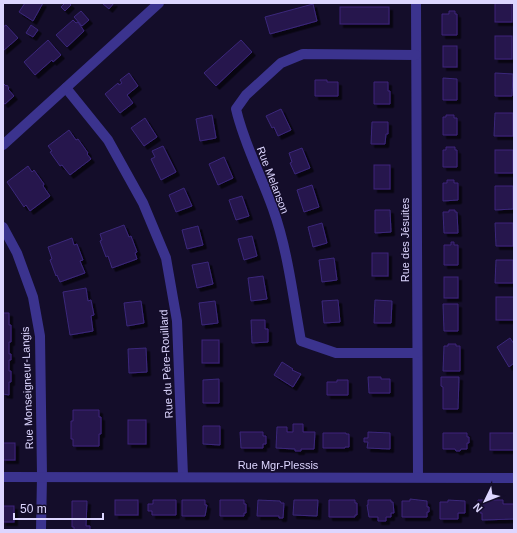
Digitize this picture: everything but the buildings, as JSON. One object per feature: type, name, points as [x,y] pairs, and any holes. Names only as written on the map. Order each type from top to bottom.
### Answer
[{"type":"street","points":[[3,145],[159,3]]},
{"type":"street","name":"Rue des Jésuites","points":[[416,3],[418,477]]},
{"type":"street","name":"Rue Melanson","points":[[416,55],[303,54],[281,63],[246,95],[236,109],[241,129],[274,210],[285,252],[301,342],[336,353],[417,352]]},
{"type":"street","name":"Rue du Père-Rouillard","points":[[66,88],[108,140],[143,203],[166,258],[177,321],[183,476]]},
{"type":"street","name":"Rue Monseigneur-Langis","points":[[3,227],[17,253],[33,297],[40,336],[42,476],[41,530]]},
{"type":"street","name":"Rue Mgr-Plessis","points":[[3,477],[183,476],[514,478]]}]
